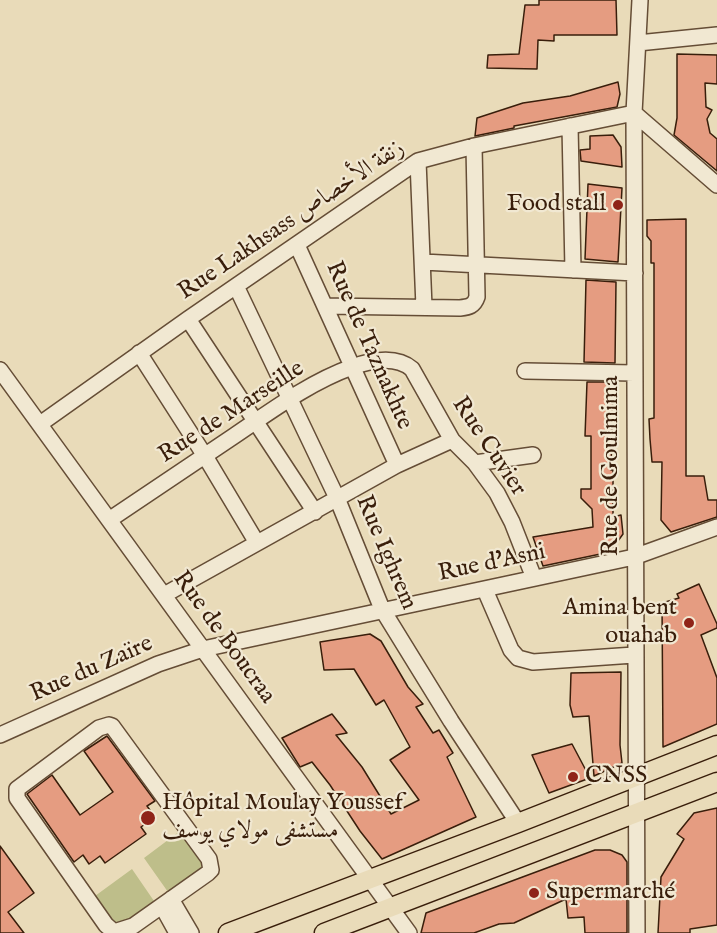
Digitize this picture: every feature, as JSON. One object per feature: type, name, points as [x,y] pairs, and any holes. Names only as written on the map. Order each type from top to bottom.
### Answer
[{"type":"main road","points":[[228,933],[518,824],[717,744]]},
{"type":"main road","points":[[324,933],[717,782]]},
{"type":"street","name":"Rue de Goulmima","points":[[637,933],[634,655],[634,113],[640,0]]},
{"type":"street","points":[[638,43],[717,35]]},
{"type":"street","points":[[634,113],[717,185]]},
{"type":"street","name":"Rue Lakhsass زنقة الأخصاص","points":[[40,424],[418,161],[474,146],[634,113]]},
{"type":"street","points":[[570,126],[573,270]]},
{"type":"street","points":[[326,306],[460,308],[471,307],[474,304],[477,297],[477,265],[474,146]]},
{"type":"street","points":[[418,161],[424,307]]},
{"type":"street","name":"Rue de Taznakhte","points":[[297,245],[397,465]]},
{"type":"street","points":[[423,262],[635,273]]},
{"type":"street","name":"Rue Ighrem","points":[[236,286],[338,498],[382,609],[518,824]]},
{"type":"street","points":[[188,319],[315,512]]},
{"type":"street","points":[[139,354],[258,543]]},
{"type":"street","name":"Rue de Marseille","points":[[109,520],[256,421],[317,383],[352,367],[386,359]]},
{"type":"street","name":"Rue Cuvier","points":[[386,359],[402,362],[412,369],[452,440],[475,463],[497,493],[512,522],[534,578]]},
{"type":"street","name":"Rue de Boucraa","points":[[0,370],[409,933]]},
{"type":"street","points":[[525,371],[634,373]]},
{"type":"street","points":[[164,595],[397,465],[452,440]]},
{"type":"street","points":[[475,463],[533,455]]},
{"type":"street","name":"Rue d'Asni","points":[[202,649],[634,557],[717,527]]},
{"type":"street","points":[[485,590],[497,623],[511,650],[518,658],[525,661],[551,662],[634,655]]},
{"type":"street","name":"Rue du Zaïre","points":[[0,735],[158,664],[202,649]]},
{"type":"street","points":[[104,725],[112,726],[209,859],[211,870],[167,902],[126,930],[114,932],[109,929],[17,798],[17,789],[104,725]]},
{"type":"street","points":[[167,902],[177,933]]},
{"type":"street","points":[[167,902],[191,933]]},
{"type":"green space","points":[[180,831],[204,864],[168,892],[144,858]]},
{"type":"green space","points":[[132,869],[154,901],[122,925],[117,925],[95,896]]},
{"type":"building","points":[[539,0],[616,0],[617,35],[554,35],[554,41],[538,40],[537,69],[487,68],[488,55],[519,54],[525,5],[539,5]]},
{"type":"building","points":[[677,54],[717,55],[717,84],[705,83],[706,107],[712,110],[707,119],[710,133],[717,139],[717,171],[674,135],[677,118]]},
{"type":"building","points":[[618,82],[620,94],[617,107],[514,126],[514,128],[475,136],[477,118],[523,103],[570,96]]},
{"type":"building","points":[[613,135],[621,147],[622,167],[581,161],[580,150],[590,149],[590,136]]},
{"type":"building","points":[[588,184],[622,188],[618,262],[585,259]]},
{"type":"building","points":[[686,219],[686,476],[704,476],[708,500],[717,500],[717,517],[671,532],[661,520],[662,462],[652,462],[650,439],[649,419],[654,418],[654,263],[651,263],[651,241],[647,236],[647,220]]},
{"type":"building","points":[[586,280],[616,282],[615,363],[584,362]]},
{"type":"building","points":[[587,382],[613,382],[611,470],[613,470],[613,517],[621,515],[623,534],[610,552],[543,566],[533,537],[593,527],[592,509],[581,498],[581,489],[591,489],[591,436],[585,436]]},
{"type":"building","name":"Amina bent ouahab","points":[[699,584],[717,624],[717,628],[701,635],[717,678],[717,724],[663,747],[662,603],[679,598],[677,594]]},
{"type":"building","points":[[370,634],[381,641],[408,687],[423,704],[416,707],[433,733],[439,730],[453,753],[447,757],[476,817],[382,859],[312,762],[300,767],[282,738],[332,714],[347,733],[336,735],[362,767],[391,814],[419,800],[390,760],[410,747],[384,700],[376,705],[354,669],[324,670],[320,642]]},
{"type":"building","points":[[621,672],[620,745],[622,763],[594,776],[589,716],[573,717],[570,705],[571,673]]},
{"type":"building","points":[[107,736],[155,801],[147,806],[155,817],[141,827],[146,834],[105,863],[100,856],[89,864],[83,855],[74,862],[27,794],[52,775],[80,815],[113,792],[84,751]]},
{"type":"building","points":[[572,744],[590,778],[549,793],[532,755]]},
{"type":"building","points":[[717,808],[717,925],[690,929],[690,933],[658,933],[661,877],[684,839],[677,834],[694,813]]},
{"type":"building","points":[[0,846],[34,893],[8,912],[24,933],[0,933]]},
{"type":"building","points":[[595,850],[610,850],[622,855],[627,862],[627,933],[585,933],[584,917],[568,918],[566,899],[514,923],[499,924],[474,933],[421,933],[426,913]]},
{"type":"place","name":"Food stall","points":[[618,205]]},
{"type":"place","name":"Amina bent ouahab","points":[[689,623]]},
{"type":"place","name":"CNSS","points":[[573,777]]},
{"type":"place","name":"Hôpital Moulay Youssef مستشفى مولاي يوسف","points":[[148,818]]},
{"type":"place","name":"Supermarché","points":[[534,893]]}]
